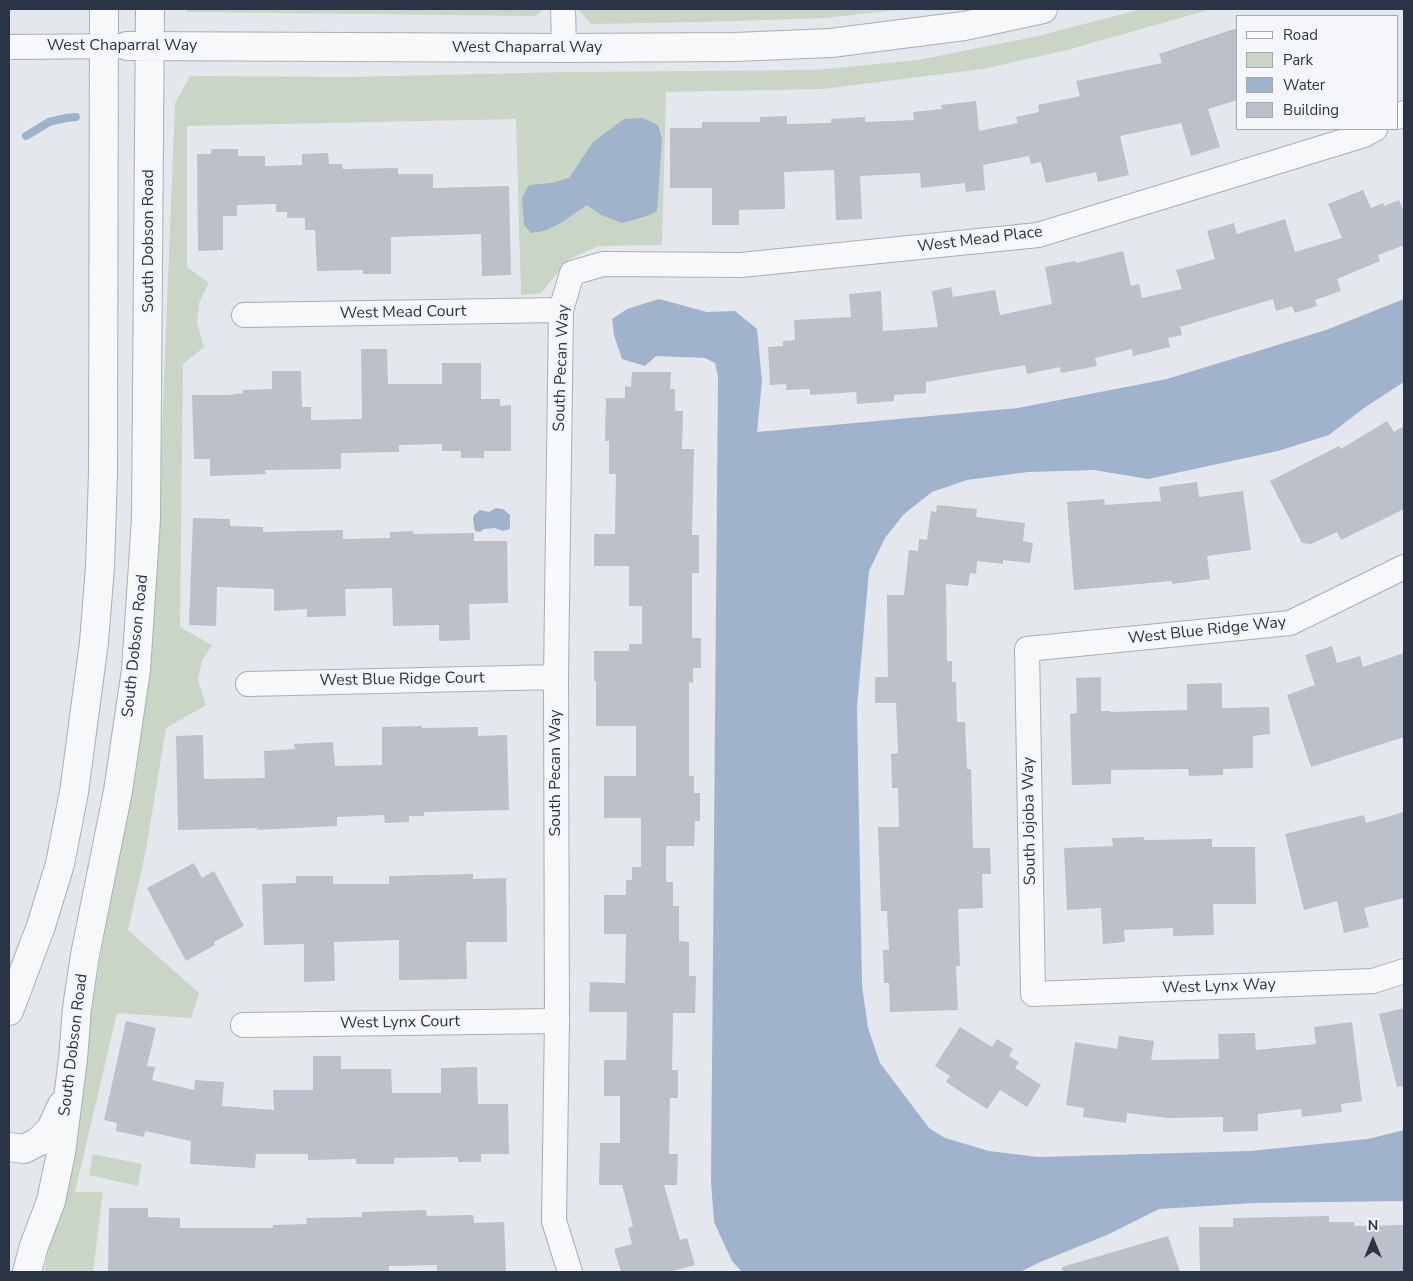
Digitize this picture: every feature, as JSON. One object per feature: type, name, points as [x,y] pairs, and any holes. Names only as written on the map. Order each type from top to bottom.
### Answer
[{"type":"street","name":"South Dobson Road","points":[[27,1272],[34,1246],[51,1201],[60,1153],[73,1059],[77,1008],[85,955],[118,791],[136,670],[146,519],[127,46],[104,9]]},
{"type":"street","name":"South Dobson Road","points":[[9,1011],[41,926],[60,864],[74,792],[94,642],[100,566],[103,473],[127,46],[150,9]]},
{"type":"street","points":[[564,9],[564,48]]},
{"type":"street","name":"West Chaparral Way","points":[[9,47],[735,47],[831,43],[964,26],[1043,9]]},
{"type":"street","name":"West Mead Place","points":[[572,273],[603,264],[741,265],[1038,235],[1364,135],[1374,130]]},
{"type":"street","name":"South Pecan Way","points":[[570,1272],[554,1221],[557,1021],[556,676],[561,310],[572,273]]},
{"type":"street","name":"West Mead Court","points":[[244,316],[561,310]]},
{"type":"street","name":"West Blue Ridge Way","points":[[1027,649],[1290,623],[1404,567]]},
{"type":"street","name":"South Jojoba Way","points":[[1027,649],[1033,994]]},
{"type":"street","name":"West Blue Ridge Court","points":[[248,684],[556,676]]},
{"type":"street","name":"West Lynx Way","points":[[1033,994],[1373,981],[1404,971]]},
{"type":"street","name":"West Lynx Court","points":[[243,1025],[557,1021]]},
{"type":"street","points":[[9,1147],[24,1149],[38,1142],[51,1129],[67,1094]]},
{"type":"green space","points":[[185,9],[543,9],[536,16],[187,12]]},
{"type":"green space","points":[[578,9],[906,9],[824,18],[591,24]]},
{"type":"green space","points":[[1142,9],[1212,9],[1067,50],[983,69],[823,89],[666,92],[662,245],[599,246],[569,259],[541,293],[521,295],[516,119],[187,126],[187,267],[209,283],[199,303],[197,323],[204,347],[183,364],[180,627],[212,645],[202,661],[198,680],[206,705],[166,728],[146,850],[128,930],[199,993],[191,1018],[117,1013],[75,1192],[103,1192],[93,1272],[44,1272],[64,1178],[125,808],[155,606],[175,103],[190,76],[350,77],[569,72],[815,70],[918,60],[1034,37]]},
{"type":"green space","points":[[93,1154],[142,1164],[138,1186],[89,1175]]},
{"type":"water","points":[[643,118],[658,125],[662,139],[657,211],[622,223],[601,215],[587,205],[561,223],[544,231],[531,233],[524,225],[522,198],[529,185],[551,183],[569,178],[593,142],[624,119]]},
{"type":"water","points":[[659,299],[707,312],[735,311],[757,329],[762,381],[757,432],[1018,408],[1167,379],[1326,330],[1404,299],[1404,382],[1364,408],[1329,435],[1278,451],[1148,479],[1094,470],[1028,472],[967,480],[932,492],[904,514],[885,538],[869,571],[857,707],[862,986],[868,1028],[880,1063],[929,1128],[945,1138],[989,1151],[1038,1157],[1250,1151],[1368,1139],[1404,1130],[1404,1201],[1255,1203],[1159,1209],[1107,1235],[1020,1272],[742,1272],[732,1261],[714,1222],[711,1182],[718,376],[715,363],[705,358],[656,356],[645,366],[622,359],[614,335],[612,319],[627,309]]},
{"type":"water","points":[[496,508],[503,509],[510,515],[510,529],[503,531],[495,528],[484,529],[480,532],[475,531],[474,515],[480,510],[489,512]]},
{"type":"building","points":[[1236,28],[1236,100],[1208,109],[1220,147],[1191,156],[1181,123],[1120,136],[1129,175],[1098,182],[1096,172],[1046,183],[1041,162],[1031,164],[1029,156],[983,165],[985,190],[966,192],[965,183],[921,188],[920,173],[860,176],[862,219],[836,220],[834,170],[784,172],[785,209],[739,210],[739,225],[712,225],[712,188],[670,188],[670,128],[702,128],[702,122],[760,122],[760,117],[787,116],[787,124],[831,123],[831,119],[865,117],[865,122],[914,120],[913,112],[942,109],[941,105],[976,101],[979,131],[1018,123],[1016,117],[1039,112],[1038,105],[1080,96],[1076,81],[1162,63],[1159,54]]},
{"type":"building","points":[[211,149],[238,149],[238,156],[265,156],[265,166],[302,165],[302,154],[328,153],[329,164],[342,164],[343,169],[398,168],[398,174],[433,174],[433,188],[509,186],[511,275],[482,276],[481,234],[391,237],[391,274],[363,274],[363,270],[317,271],[315,230],[305,230],[305,218],[287,218],[287,212],[276,212],[276,204],[237,205],[237,216],[223,216],[223,250],[198,251],[197,154],[211,154]]},
{"type":"building","points":[[1363,190],[1371,208],[1383,203],[1384,206],[1399,200],[1404,212],[1404,245],[1378,255],[1380,261],[1337,279],[1341,291],[1315,300],[1317,306],[1295,313],[1292,306],[1276,311],[1273,299],[1180,327],[1182,335],[1168,338],[1170,347],[1133,356],[1132,349],[1095,358],[1097,366],[1061,373],[1060,367],[1027,374],[1025,365],[926,382],[926,393],[894,395],[894,401],[857,404],[856,392],[810,395],[810,389],[786,390],[786,384],[770,385],[768,347],[783,346],[783,341],[795,340],[794,320],[851,317],[849,294],[881,291],[883,331],[938,327],[932,291],[951,287],[953,297],[995,290],[1000,315],[1052,304],[1045,267],[1075,261],[1076,263],[1123,251],[1131,286],[1139,284],[1142,298],[1182,289],[1176,270],[1215,259],[1207,231],[1234,223],[1237,234],[1285,219],[1295,252],[1342,238],[1328,204]]},
{"type":"building","points":[[361,349],[387,349],[388,384],[442,384],[442,363],[481,363],[481,399],[500,399],[500,406],[511,405],[511,451],[484,451],[484,458],[461,458],[461,451],[442,451],[442,444],[399,445],[399,452],[341,453],[341,469],[265,470],[266,474],[210,476],[210,459],[194,459],[192,395],[229,395],[243,393],[243,390],[272,389],[272,371],[301,371],[302,407],[311,407],[311,420],[362,419]]},
{"type":"building","points":[[632,372],[671,372],[670,389],[675,389],[675,411],[683,411],[682,449],[694,449],[692,535],[699,535],[699,573],[692,573],[692,638],[701,638],[701,668],[693,668],[693,683],[689,682],[689,776],[694,776],[694,793],[700,793],[700,821],[695,821],[694,846],[666,846],[666,882],[673,882],[673,906],[679,906],[679,941],[689,942],[689,976],[696,976],[695,1013],[673,1013],[672,1070],[678,1070],[678,1098],[670,1098],[669,1154],[678,1154],[677,1185],[664,1185],[680,1240],[687,1238],[695,1265],[669,1272],[621,1272],[614,1249],[632,1244],[628,1228],[633,1226],[622,1185],[599,1185],[600,1143],[620,1143],[620,1096],[604,1096],[604,1060],[626,1060],[627,1012],[589,1012],[590,982],[625,983],[626,934],[604,934],[604,895],[626,895],[626,880],[632,880],[632,867],[641,867],[641,818],[604,818],[604,776],[636,776],[636,726],[596,726],[596,681],[594,681],[594,651],[629,651],[629,644],[642,644],[642,606],[629,606],[629,566],[594,566],[594,534],[615,534],[616,474],[609,474],[609,441],[605,441],[606,398],[625,398],[625,386],[631,387]]},
{"type":"building","points":[[1387,421],[1394,432],[1404,426],[1404,509],[1341,540],[1337,532],[1311,544],[1302,543],[1270,481],[1339,446],[1341,449]]},
{"type":"building","points":[[1197,482],[1199,497],[1243,491],[1251,550],[1207,556],[1210,579],[1172,584],[1172,581],[1074,590],[1067,502],[1104,499],[1105,505],[1161,501],[1159,487]]},
{"type":"building","points":[[937,505],[977,509],[976,517],[1025,523],[1023,541],[1033,543],[1030,563],[1003,560],[1003,564],[977,561],[976,574],[970,573],[968,586],[946,584],[947,661],[952,661],[952,682],[956,682],[957,722],[965,722],[967,769],[971,769],[973,848],[990,848],[991,874],[982,874],[983,908],[958,909],[960,966],[956,966],[958,1010],[890,1012],[889,983],[884,983],[883,950],[889,950],[887,911],[881,911],[878,827],[899,827],[898,788],[892,788],[891,754],[898,753],[896,703],[875,703],[875,677],[888,677],[887,595],[904,595],[909,550],[918,551],[919,539],[927,540],[931,511],[936,512]]},
{"type":"building","points":[[193,518],[230,519],[230,526],[263,527],[263,532],[343,530],[343,539],[390,538],[390,532],[413,531],[414,534],[474,533],[474,541],[507,541],[508,603],[469,604],[470,640],[439,641],[439,625],[393,626],[392,588],[345,589],[346,616],[307,617],[307,609],[274,611],[274,589],[217,587],[216,626],[189,625]]},
{"type":"building","points":[[1332,646],[1337,663],[1360,656],[1363,667],[1404,653],[1404,737],[1311,767],[1287,695],[1315,685],[1305,655]]},
{"type":"building","points":[[1101,677],[1101,711],[1110,712],[1187,710],[1187,684],[1222,683],[1222,708],[1269,707],[1270,734],[1253,736],[1253,768],[1223,769],[1223,775],[1189,776],[1188,769],[1111,770],[1111,784],[1072,785],[1070,714],[1077,713],[1076,678]]},
{"type":"building","points":[[422,726],[422,728],[478,727],[478,736],[507,735],[509,810],[424,812],[424,816],[409,816],[409,822],[385,823],[384,815],[337,817],[337,826],[255,830],[259,828],[178,830],[176,736],[203,735],[204,779],[265,778],[264,751],[295,749],[294,744],[333,742],[335,766],[382,765],[382,727]]},
{"type":"building","points":[[1404,812],[1404,898],[1364,908],[1369,927],[1344,933],[1337,901],[1304,910],[1285,834],[1364,815],[1366,823]]},
{"type":"building","points":[[1144,837],[1144,840],[1212,839],[1212,847],[1255,847],[1256,904],[1213,904],[1214,935],[1173,936],[1173,928],[1124,930],[1125,942],[1103,944],[1101,908],[1067,910],[1064,848],[1113,846],[1112,838]]},
{"type":"building","points":[[194,863],[202,878],[214,871],[244,926],[214,942],[215,945],[186,961],[147,888]]},
{"type":"building","points":[[473,874],[473,879],[506,878],[507,942],[466,942],[467,979],[399,980],[399,940],[334,942],[335,981],[304,982],[304,944],[264,945],[262,884],[296,883],[296,876],[333,876],[333,884],[389,884],[389,876]]},
{"type":"building","points":[[1404,1008],[1404,1086],[1397,1087],[1379,1014]]},
{"type":"building","points":[[126,1021],[156,1028],[147,1066],[155,1067],[152,1080],[194,1090],[195,1080],[224,1082],[222,1106],[274,1110],[273,1090],[313,1090],[313,1056],[341,1056],[341,1069],[391,1069],[392,1093],[441,1093],[441,1068],[477,1067],[478,1104],[508,1104],[509,1154],[481,1154],[481,1162],[458,1162],[458,1157],[394,1158],[394,1164],[356,1164],[356,1159],[308,1160],[308,1154],[256,1154],[255,1168],[190,1164],[191,1141],[145,1131],[144,1137],[116,1131],[117,1123],[104,1120]]},
{"type":"building","points":[[1352,1022],[1362,1101],[1341,1104],[1342,1112],[1302,1117],[1301,1109],[1258,1114],[1258,1131],[1223,1132],[1223,1117],[1168,1118],[1127,1113],[1126,1123],[1083,1117],[1084,1108],[1066,1105],[1075,1042],[1117,1049],[1119,1036],[1154,1041],[1151,1060],[1219,1059],[1218,1034],[1255,1033],[1256,1050],[1316,1044],[1314,1027]]},
{"type":"building","points":[[960,1027],[992,1047],[997,1039],[1013,1049],[1009,1056],[1019,1062],[1015,1068],[1041,1085],[1027,1107],[1000,1090],[987,1109],[946,1082],[950,1076],[935,1066]]},
{"type":"building","points":[[109,1208],[148,1208],[148,1217],[180,1218],[180,1228],[273,1228],[273,1225],[307,1224],[306,1218],[362,1217],[362,1212],[426,1210],[427,1216],[473,1215],[474,1223],[504,1222],[506,1272],[437,1272],[437,1265],[389,1266],[389,1272],[108,1272]]},
{"type":"building","points":[[1329,1216],[1329,1222],[1354,1222],[1354,1226],[1404,1225],[1404,1272],[1200,1272],[1199,1227],[1233,1227],[1233,1218]]},
{"type":"building","points":[[1168,1236],[1180,1272],[1062,1272],[1062,1267]]},
{"type":"waterway","points":[[26,136],[49,122],[76,117]]}]
